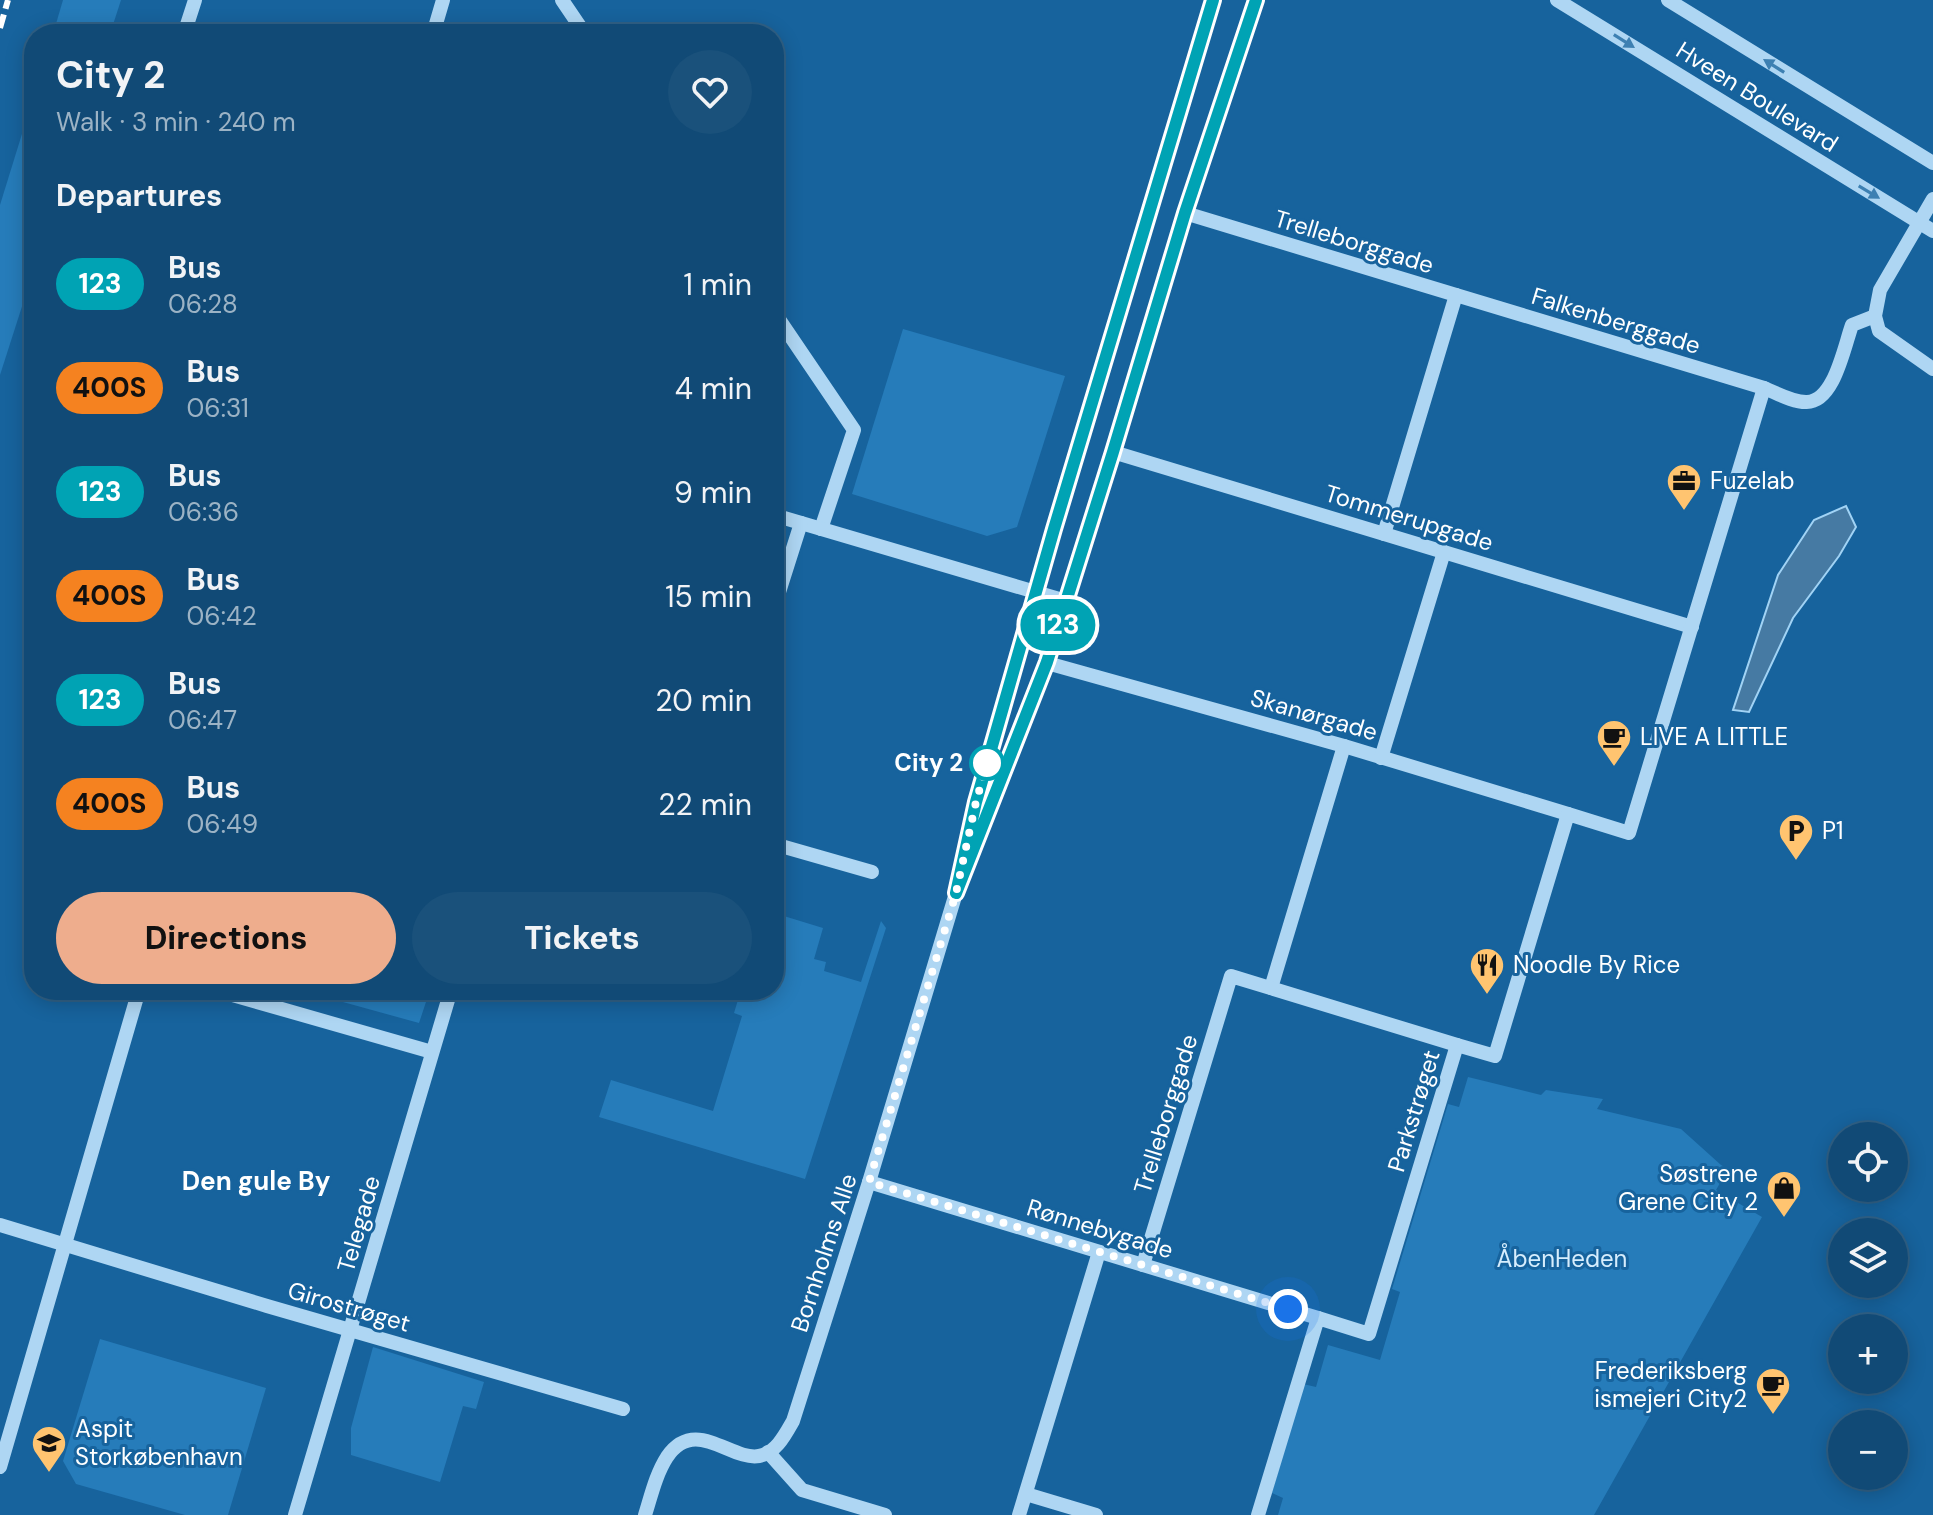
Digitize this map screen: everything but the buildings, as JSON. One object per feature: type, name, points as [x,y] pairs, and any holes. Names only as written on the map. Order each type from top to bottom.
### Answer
[{"type":"street","points":[[187,24],[195,0]]},
{"type":"street","points":[[436,24],[443,0]]},
{"type":"street","points":[[562,0],[578,24]]},
{"type":"street","name":"Bornholms Alle","points":[[768,1452],[784,1438],[793,1421],[869,1182],[956,893],[976,802],[1036,593],[1213,0]]},
{"type":"street","name":"Bornholms Alle","points":[[956,893],[1047,663],[1185,213],[1256,0]]},
{"type":"street","name":"Hveen Boulevard","points":[[1557,0],[1933,231]]},
{"type":"street","name":"Hveen Boulevard","points":[[1668,0],[1933,163]]},
{"type":"street","points":[[1933,199],[1880,290],[1875,316],[1879,331],[1933,369]]},
{"type":"street","name":"Trelleborggade","points":[[1185,213],[1456,295],[1384,534]]},
{"type":"street","name":"Falkenberggade","points":[[1456,295],[1764,388]]},
{"type":"street","points":[[1568,814],[1629,833],[1764,388],[1809,403],[1818,400],[1831,386],[1852,325],[1875,316]]},
{"type":"street","points":[[784,327],[854,430],[821,529]]},
{"type":"street","name":"Tommerupgade","points":[[1113,452],[1692,627]]},
{"type":"street","points":[[784,518],[1066,601]]},
{"type":"street","points":[[784,577],[801,523]]},
{"type":"street","points":[[1381,758],[1444,552]]},
{"type":"street","name":"Skanørgade","points":[[1047,663],[1344,746],[1568,814]]},
{"type":"street","points":[[1344,746],[1271,988],[1457,1045]]},
{"type":"street","name":"Parkstrøget","points":[[1318,1318],[1369,1334],[1457,1045],[1495,1056],[1568,814]]},
{"type":"street","points":[[784,847],[872,872]]},
{"type":"street","name":"Trelleborggade","points":[[1143,1265],[1231,976],[1271,988]]},
{"type":"street","points":[[0,1467],[136,1000]]},
{"type":"street","points":[[250,1000],[432,1052]]},
{"type":"street","name":"Telegade","points":[[295,1515],[448,1000]]},
{"type":"street","name":"Rønnebygade","points":[[869,1182],[1318,1318]]},
{"type":"street","name":"Girostrøget","points":[[0,1225],[623,1409]]},
{"type":"street","points":[[1019,1515],[1099,1252]]},
{"type":"street","points":[[1258,1515],[1318,1318]]},
{"type":"street","points":[[645,1515],[654,1484],[668,1456],[683,1443],[693,1440],[704,1440],[750,1456],[768,1452],[802,1490],[885,1515]]},
{"type":"street","points":[[1026,1494],[1096,1515]]},
{"type":"green space","points":[[63,0],[121,0],[113,24],[56,24]]},
{"type":"green space","points":[[24,127],[24,300],[0,375],[0,205]]},
{"type":"green space","points":[[903,329],[1065,376],[1017,527],[987,536],[852,494]]},
{"type":"green space","points":[[784,916],[823,928],[814,959],[826,962],[824,971],[861,982],[881,921],[886,928],[805,1179],[599,1117],[611,1080],[713,1111],[742,1016],[734,1013],[738,1000],[784,1000]]},
{"type":"green space","points":[[336,1000],[427,1000],[419,1023]]},
{"type":"green space","name":"ÅbenHeden","points":[[1468,1077],[1541,1095],[1546,1090],[1603,1099],[1597,1109],[1681,1129],[1728,1169],[1716,1190],[1762,1217],[1594,1515],[1278,1515],[1283,1498],[1272,1493],[1303,1384],[1316,1387],[1328,1345],[1380,1360],[1400,1292],[1392,1289],[1448,1104],[1459,1107]]},
{"type":"green space","points":[[100,1339],[266,1388],[228,1515],[185,1515],[76,1484],[63,1461]]},
{"type":"green space","points":[[373,1347],[484,1382],[476,1409],[463,1406],[440,1482],[351,1455],[351,1428]]},
{"type":"shaded area","points":[[1846,506],[1856,527],[1839,556],[1793,618],[1749,712],[1733,710],[1778,575],[1814,520]]},
{"type":"railway","points":[[0,28],[8,0]]},
{"type":"bus line","name":"123","points":[[1213,0],[1054,529],[976,802],[956,893],[1047,662],[1185,213],[1256,0]]},
{"type":"place","name":"Fuzelab","points":[[1684,512]]},
{"type":"place","name":"City 2","points":[[987,763]]},
{"type":"place","name":"LIVE A LITTLE","points":[[1614,768]]},
{"type":"place","name":"P1","points":[[1796,862]]},
{"type":"place","name":"Noodle By Rice","points":[[1487,996]]},
{"type":"place","name":"Søstrene Grene City 2","points":[[1784,1219]]},
{"type":"place","name":"Frederiksberg ismejeri City2","points":[[1773,1416]]},
{"type":"place","name":"Aspit Storkøbenhavn","points":[[49,1474]]},
{"type":"district","name":"Den gule By","points":[[256,1181]]},
{"type":"route","points":[[987,763],[956,893],[869,1182],[1288,1309]]}]
